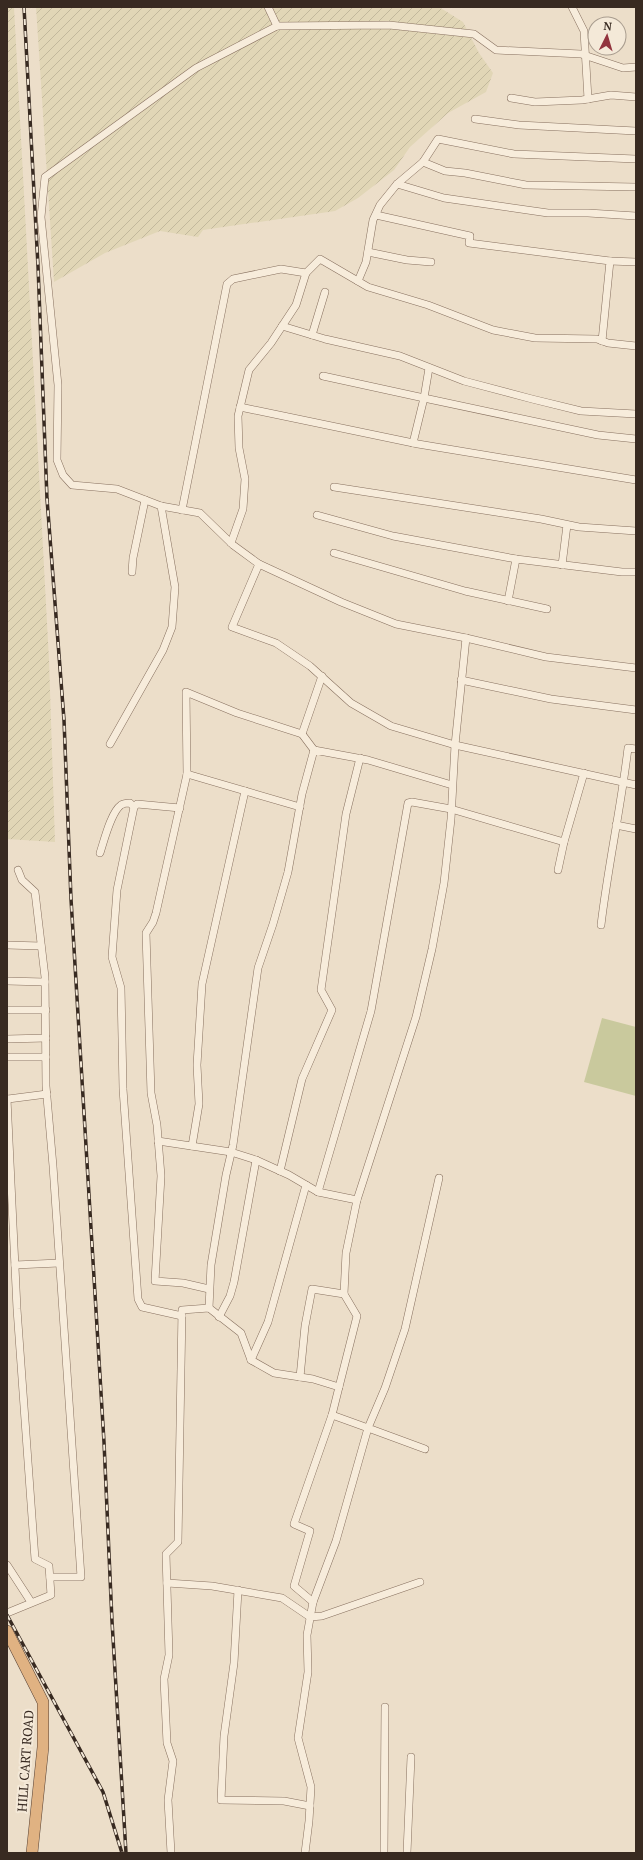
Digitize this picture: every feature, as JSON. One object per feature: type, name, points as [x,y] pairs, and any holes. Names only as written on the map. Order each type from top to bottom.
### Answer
[{"type":"highway","name":"HILL CART ROAD","points":[[7,1631],[44,1702],[42,1747],[32,1853]]},
{"type":"street","points":[[268,7],[277,26]]},
{"type":"street","points":[[572,7],[584,31],[588,99]]},
{"type":"street","points":[[636,68],[624,68],[581,54],[496,50],[474,34],[389,25],[277,26],[196,68],[45,177],[41,217],[58,385],[57,460],[63,475],[72,485],[117,489],[161,506],[200,513],[231,543],[259,564],[341,602],[396,624],[466,638],[546,657],[636,668]]},
{"type":"street","points":[[511,98],[535,102],[588,99],[611,95],[636,97]]},
{"type":"street","points":[[475,119],[519,125],[636,130]]},
{"type":"street","points":[[358,281],[366,262],[376,215],[380,205],[398,184],[423,162],[438,138],[514,154],[636,159]]},
{"type":"street","points":[[423,162],[445,171],[465,173],[526,185],[636,187]]},
{"type":"street","points":[[398,184],[444,198],[548,213],[588,213],[636,216]]},
{"type":"street","points":[[376,215],[470,236],[469,243],[610,261],[636,262]]},
{"type":"street","points":[[368,252],[407,260],[431,262]]},
{"type":"street","points":[[231,543],[243,509],[245,479],[239,448],[238,416],[249,370],[271,343],[296,305],[306,272],[320,259],[368,287],[428,305],[493,330],[535,338],[602,341],[636,346]]},
{"type":"street","points":[[602,341],[610,261]]},
{"type":"street","points":[[182,510],[227,284],[233,279],[281,269],[306,272]]},
{"type":"street","points":[[312,335],[325,292]]},
{"type":"street","points":[[282,326],[312,335],[400,356],[464,381],[581,411],[636,414]]},
{"type":"street","points":[[413,443],[424,398],[429,368]]},
{"type":"street","points":[[323,376],[598,435],[636,439]]},
{"type":"street","points":[[240,407],[413,443],[636,480]]},
{"type":"street","points":[[334,487],[579,527],[636,531]]},
{"type":"street","points":[[132,572],[133,558],[145,500]]},
{"type":"street","points":[[110,744],[163,650],[172,626],[175,587],[161,506]]},
{"type":"street","points":[[317,514],[393,536],[516,559],[636,572]]},
{"type":"street","points":[[562,565],[567,525]]},
{"type":"street","points":[[334,553],[465,592],[547,609]]},
{"type":"street","points":[[508,601],[516,559]]},
{"type":"street","points":[[259,564],[232,627],[276,643],[322,676],[352,703],[391,726],[455,745],[636,785]]},
{"type":"street","points":[[313,1602],[294,1586],[310,1531],[294,1524],[332,1415],[357,1316],[344,1294],[346,1254],[357,1200],[416,1018],[432,949],[444,883],[455,745],[466,638]]},
{"type":"street","points":[[302,734],[322,676]]},
{"type":"street","points":[[461,680],[551,699],[636,710]]},
{"type":"street","points":[[209,1289],[183,1283],[155,1281],[161,1176],[157,1125],[151,1093],[146,933],[153,922],[156,913],[187,774],[186,692],[237,713],[302,734],[314,750],[360,758],[452,785]]},
{"type":"street","points":[[601,925],[624,783],[628,748],[636,749]]},
{"type":"street","points":[[209,1308],[209,1289],[258,968],[274,924],[288,872],[300,807],[314,750]]},
{"type":"street","points":[[280,1171],[302,1079],[332,1010],[321,990],[346,814],[360,758]]},
{"type":"street","points":[[187,774],[300,807]]},
{"type":"street","points":[[558,870],[564,842],[584,774]]},
{"type":"street","points":[[192,1146],[199,1104],[197,1065],[202,984],[245,791]]},
{"type":"street","points":[[318,1192],[371,1011],[408,803],[412,802],[451,809],[564,842]]},
{"type":"street","points":[[100,853],[117,808],[126,803],[130,803],[134,807]]},
{"type":"street","points":[[180,808],[137,804],[134,807],[117,890],[112,957],[121,988],[123,1089],[138,1299],[142,1307],[182,1316]]},
{"type":"street","points":[[616,825],[636,829]]},
{"type":"street","points":[[18,870],[22,880],[35,892],[45,982],[47,1094],[80,1577],[50,1577]]},
{"type":"street","points":[[7,945],[41,946]]},
{"type":"street","points":[[7,981],[45,982]]},
{"type":"street","points":[[7,1010],[46,1010]]},
{"type":"street","points":[[7,1039],[46,1038]]},
{"type":"street","points":[[7,1057],[46,1056]]},
{"type":"street","points":[[7,1613],[51,1595],[49,1566],[35,1559],[15,1265],[7,1099],[47,1094]]},
{"type":"street","points":[[158,1141],[231,1152],[256,1160],[280,1171],[318,1192],[357,1200]]},
{"type":"street","points":[[219,1316],[230,1296],[234,1282],[256,1160]]},
{"type":"street","points":[[305,1853],[311,1787],[298,1738],[308,1672],[307,1634],[310,1617],[313,1602],[336,1541],[368,1428],[385,1388],[405,1329],[439,1178]]},
{"type":"street","points":[[251,1360],[268,1322],[306,1185]]},
{"type":"street","points":[[15,1265],[59,1263]]},
{"type":"street","points":[[300,1377],[305,1326],[312,1289],[344,1294]]},
{"type":"street","points":[[171,1853],[168,1800],[173,1761],[167,1743],[164,1679],[169,1655],[166,1554],[178,1542],[182,1310],[209,1308],[241,1333],[251,1360],[274,1373],[339,1386]]},
{"type":"street","points":[[332,1415],[425,1450]]},
{"type":"street","points":[[7,1565],[31,1602]]},
{"type":"street","points":[[167,1583],[212,1586],[282,1598],[310,1617],[322,1616],[420,1582]]},
{"type":"street","points":[[238,1590],[234,1664],[224,1736],[221,1800],[284,1801],[310,1806]]},
{"type":"street","points":[[384,1853],[385,1707]]},
{"type":"street","points":[[407,1853],[411,1757]]},
{"type":"shaded area","points":[[7,7],[14,7],[49,660],[55,842],[7,839]]},
{"type":"shaded area","points":[[36,7],[439,7],[463,22],[479,53],[493,73],[486,92],[448,113],[410,147],[394,170],[358,198],[335,211],[203,230],[198,237],[160,231],[105,253],[54,282]]},
{"type":"green space","points":[[602,1018],[636,1027],[636,1096],[584,1082]]},
{"type":"railway","points":[[24,7],[38,266],[47,499],[64,720],[71,899],[104,1442],[112,1621],[126,1853]]},
{"type":"railway","points":[[7,1615],[103,1792],[122,1853]]}]
